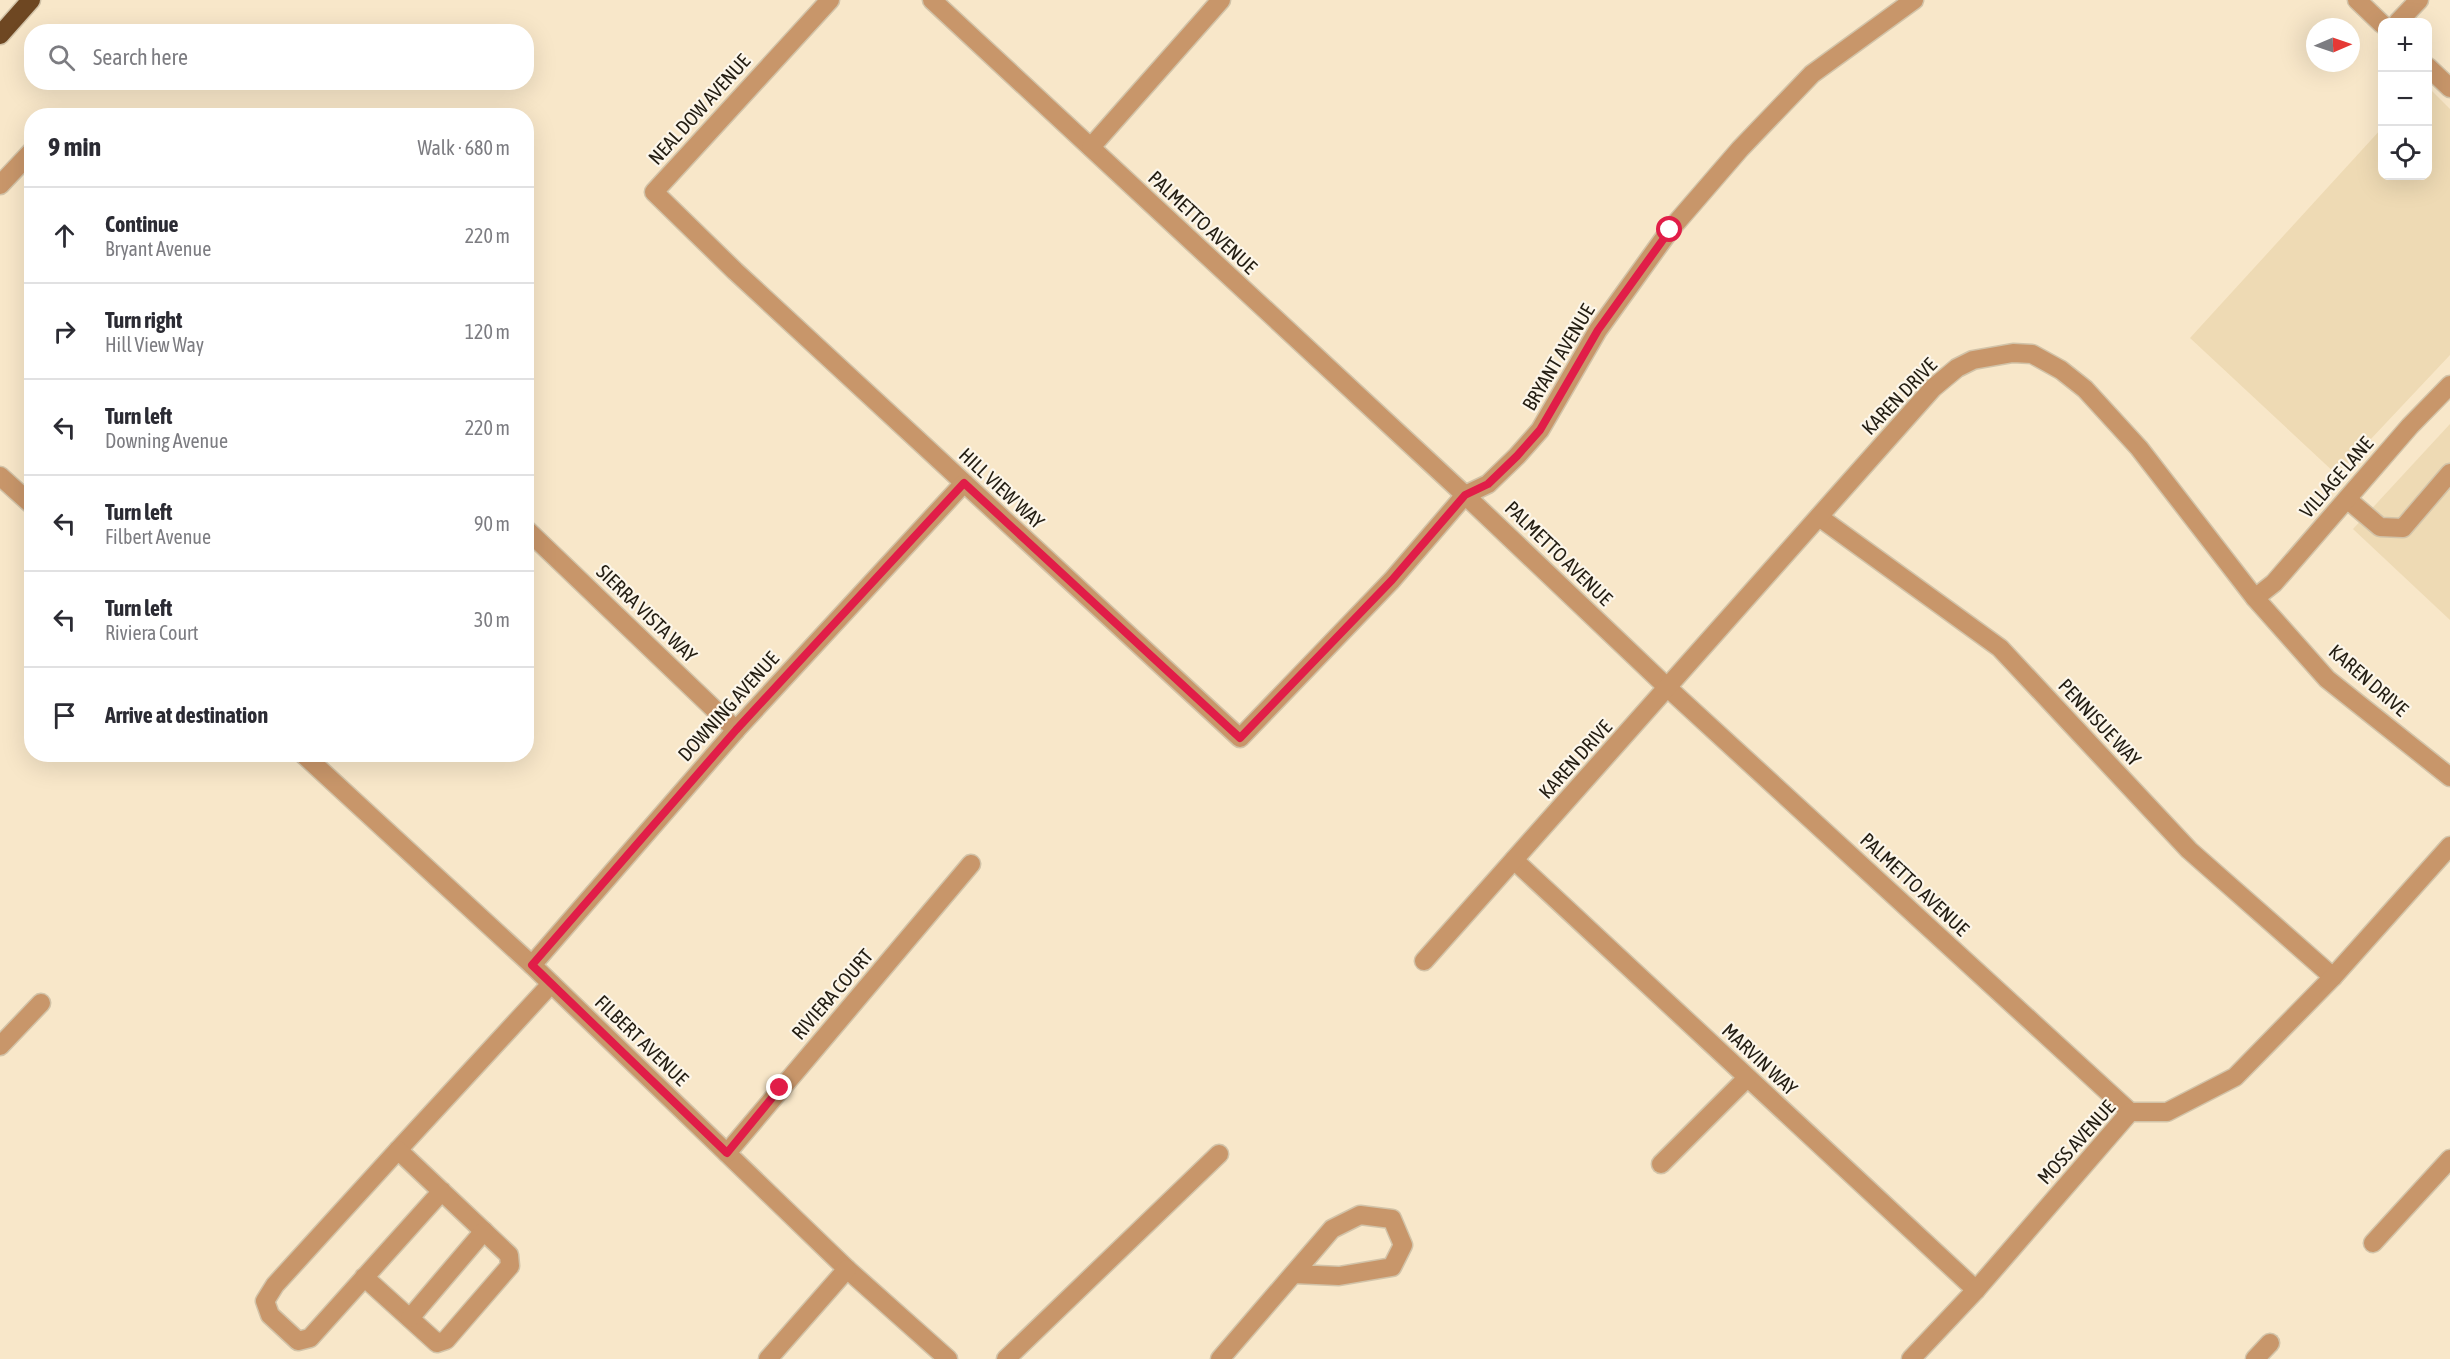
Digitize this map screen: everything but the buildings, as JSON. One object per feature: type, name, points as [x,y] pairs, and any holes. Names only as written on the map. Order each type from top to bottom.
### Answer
[{"type":"highway","points":[[0,35],[32,0]]},
{"type":"street","name":"NEAL DOW AVENUE","points":[[735,271],[654,192],[830,0]]},
{"type":"street","name":"PALMETTO AVENUE","points":[[932,0],[1465,495],[1668,688],[2130,1112]]},
{"type":"street","points":[[1091,147],[1221,0]]},
{"type":"street","name":"BRYANT AVENUE","points":[[1240,738],[1392,580],[1465,495],[1488,484],[1540,430],[1598,330],[1670,230],[1740,149],[1812,74],[1914,0]]},
{"type":"street","points":[[2357,0],[2378,20]]},
{"type":"street","points":[[2402,18],[2419,0]]},
{"type":"street","points":[[2432,72],[2450,88]]},
{"type":"street","points":[[0,185],[24,160]]},
{"type":"street","name":"HILL VIEW WAY","points":[[735,271],[1240,738]]},
{"type":"street","name":"KAREN DRIVE","points":[[1424,961],[1933,388],[1957,368],[1973,360],[1996,355],[2013,352],[2032,354],[2061,370],[2085,389],[2139,448],[2255,598],[2327,679],[2450,777]]},
{"type":"street","name":"VILLAGE LANE","points":[[2255,598],[2274,583],[2410,426],[2450,385]]},
{"type":"street","points":[[2346,500],[2380,527],[2403,528],[2450,473]]},
{"type":"street","points":[[0,476],[24,498]]},
{"type":"street","name":"DOWNING AVENUE","points":[[532,965],[736,730],[964,483]]},
{"type":"street","name":"PENNISUE WAY","points":[[1819,517],[2000,648],[2189,850],[2333,977]]},
{"type":"street","name":"SIERRA VISTA WAY","points":[[534,537],[736,730]]},
{"type":"street","name":"FILBERT AVENUE","points":[[312,762],[532,965],[847,1269],[948,1359]]},
{"type":"street","name":"MOSS AVENUE","points":[[1911,1359],[1976,1290],[2130,1112],[2168,1112],[2235,1077],[2333,977],[2450,846]]},
{"type":"street","name":"MARVIN WAY","points":[[1514,860],[1976,1290]]},
{"type":"street","name":"RIVIERA COURT","points":[[727,1153],[971,864]]},
{"type":"street","points":[[442,1191],[310,1338],[298,1341],[270,1315],[265,1301],[275,1285],[551,984]]},
{"type":"street","points":[[0,1046],[41,1003]]},
{"type":"street","points":[[1661,1164],[1747,1077]]},
{"type":"street","points":[[364,1277],[436,1343],[446,1340],[510,1266],[509,1255],[398,1150]]},
{"type":"street","points":[[1006,1359],[1219,1154]]},
{"type":"street","points":[[2373,1243],[2450,1159]]},
{"type":"street","points":[[1220,1359],[1332,1230],[1359,1215],[1392,1219],[1403,1245],[1392,1267],[1339,1276],[1294,1274]]},
{"type":"street","points":[[410,1318],[484,1231]]},
{"type":"street","points":[[768,1359],[847,1269]]},
{"type":"street","points":[[2255,1359],[2270,1343]]},
{"type":"shaded area","points":[[2432,91],[2450,109],[2450,355],[2337,475],[2190,338],[2378,132],[2378,180],[2432,180]]},
{"type":"shaded area","points":[[2450,424],[2450,620],[2353,529]]},
{"type":"route","points":[[780,1088],[727,1153],[532,965],[736,730],[964,483],[1240,738],[1392,580],[1465,495],[1488,484],[1540,430],[1598,330],[1670,230]]}]
